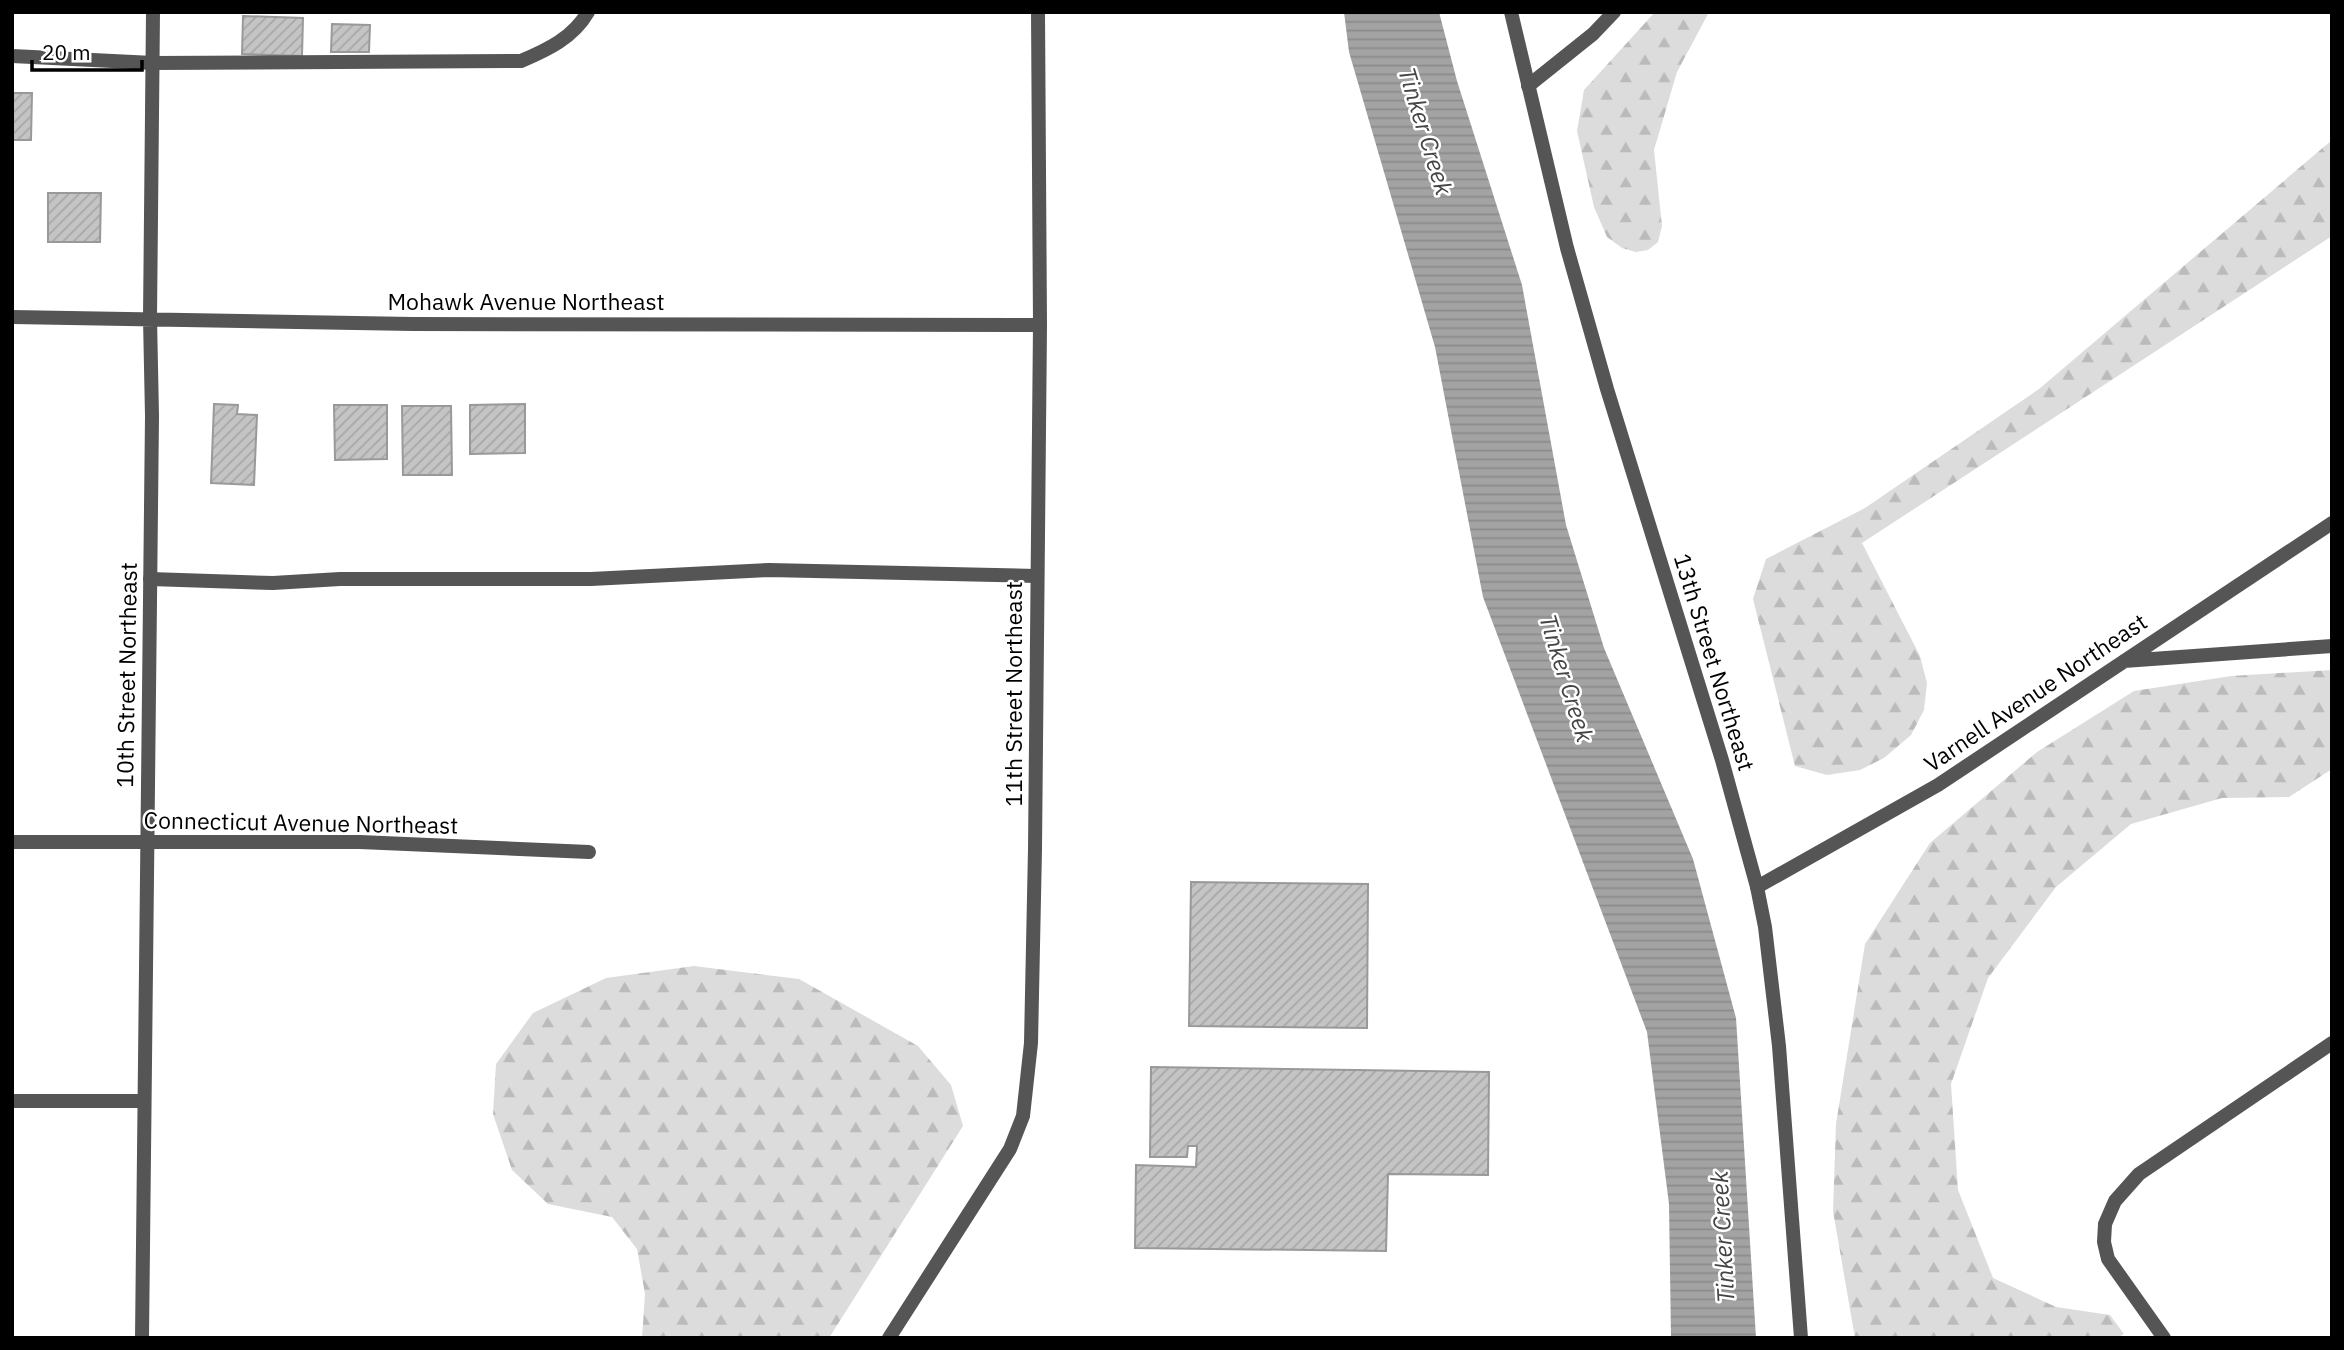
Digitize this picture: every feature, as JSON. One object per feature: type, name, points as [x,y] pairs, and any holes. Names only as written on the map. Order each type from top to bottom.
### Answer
[{"type":"street","name":"10th Street Northeast","points":[[142,1338],[152,416],[150,318],[153,12]]},
{"type":"street","points":[[12,56],[153,63],[521,61],[551,48],[572,33],[588,12]]},
{"type":"street","name":"11th Street Northeast","points":[[889,1338],[1010,1149],[1023,1116],[1027,1095],[1031,1044],[1035,849],[1040,325],[1038,12]]},
{"type":"street","name":"13th Street Northeast","points":[[1511,12],[1567,248],[1722,760],[1757,887],[1765,927],[1779,1046],[1801,1338]]},
{"type":"street","points":[[1528,86],[1593,34],[1614,12]]},
{"type":"street","name":"Mohawk Avenue Northeast","points":[[12,317],[413,324],[1040,325]]},
{"type":"street","name":"Varnell Avenue Northeast","points":[[1757,887],[1938,785],[2332,523]]},
{"type":"street","points":[[150,579],[273,583],[341,579],[591,579],[769,570],[1036,576]]},
{"type":"street","points":[[2121,662],[2332,646]]},
{"type":"street","name":"Connecticut Avenue Northeast","points":[[12,842],[360,842],[589,852]]},
{"type":"street","points":[[2164,1338],[2108,1259],[2104,1242],[2105,1224],[2115,1202],[2139,1174],[2332,1043]]},
{"type":"street","points":[[12,1101],[144,1101]]},
{"type":"green space","points":[[1655,12],[1709,12],[1677,72],[1654,150],[1662,226],[1658,242],[1648,250],[1636,252],[1622,248],[1607,237],[1594,207],[1577,131],[1584,90]]},
{"type":"green space","points":[[2332,140],[2332,236],[1862,543],[1920,656],[1927,683],[1924,710],[1911,735],[1884,758],[1860,770],[1827,775],[1795,766],[1753,599],[1766,559],[1865,508],[2039,389]]},
{"type":"green space","points":[[2332,670],[2332,769],[2289,797],[2222,798],[2131,824],[2056,887],[1988,978],[1951,1084],[1958,1190],[1993,1278],[2056,1307],[2110,1315],[2124,1334],[2117,1338],[1855,1338],[1833,1211],[1836,1124],[1865,944],[1930,843],[2037,752],[2134,691],[2231,676]]},
{"type":"green space","points":[[694,966],[799,979],[918,1046],[951,1085],[963,1126],[829,1338],[642,1338],[645,1294],[637,1249],[612,1217],[548,1204],[512,1170],[493,1114],[496,1064],[533,1013],[606,978]]},
{"type":"water","name":"Tinker Creek","points":[[1344,12],[1439,12],[1457,81],[1522,285],[1566,525],[1604,648],[1693,859],[1736,1018],[1756,1338],[1671,1338],[1669,1204],[1647,1032],[1483,597],[1435,347],[1349,52]]},
{"type":"building","points":[[243,16],[303,18],[302,56],[242,54]]},
{"type":"building","points":[[332,24],[370,25],[369,52],[331,52]]},
{"type":"building","points":[[12,93],[32,93],[31,140],[12,140]]},
{"type":"building","points":[[48,193],[101,193],[100,242],[48,242]]},
{"type":"building","points":[[214,404],[238,405],[237,414],[257,415],[254,485],[211,483]]},
{"type":"building","points":[[525,404],[525,453],[470,454],[470,405]]},
{"type":"building","points":[[334,405],[387,405],[387,459],[335,460]]},
{"type":"building","points":[[402,406],[451,406],[452,475],[403,475]]},
{"type":"building","points":[[1191,882],[1368,884],[1367,1028],[1189,1026]]},
{"type":"building","points":[[1151,1067],[1489,1072],[1488,1175],[1388,1174],[1386,1251],[1135,1248],[1136,1165],[1196,1167],[1197,1146],[1188,1146],[1187,1157],[1150,1157]]}]
